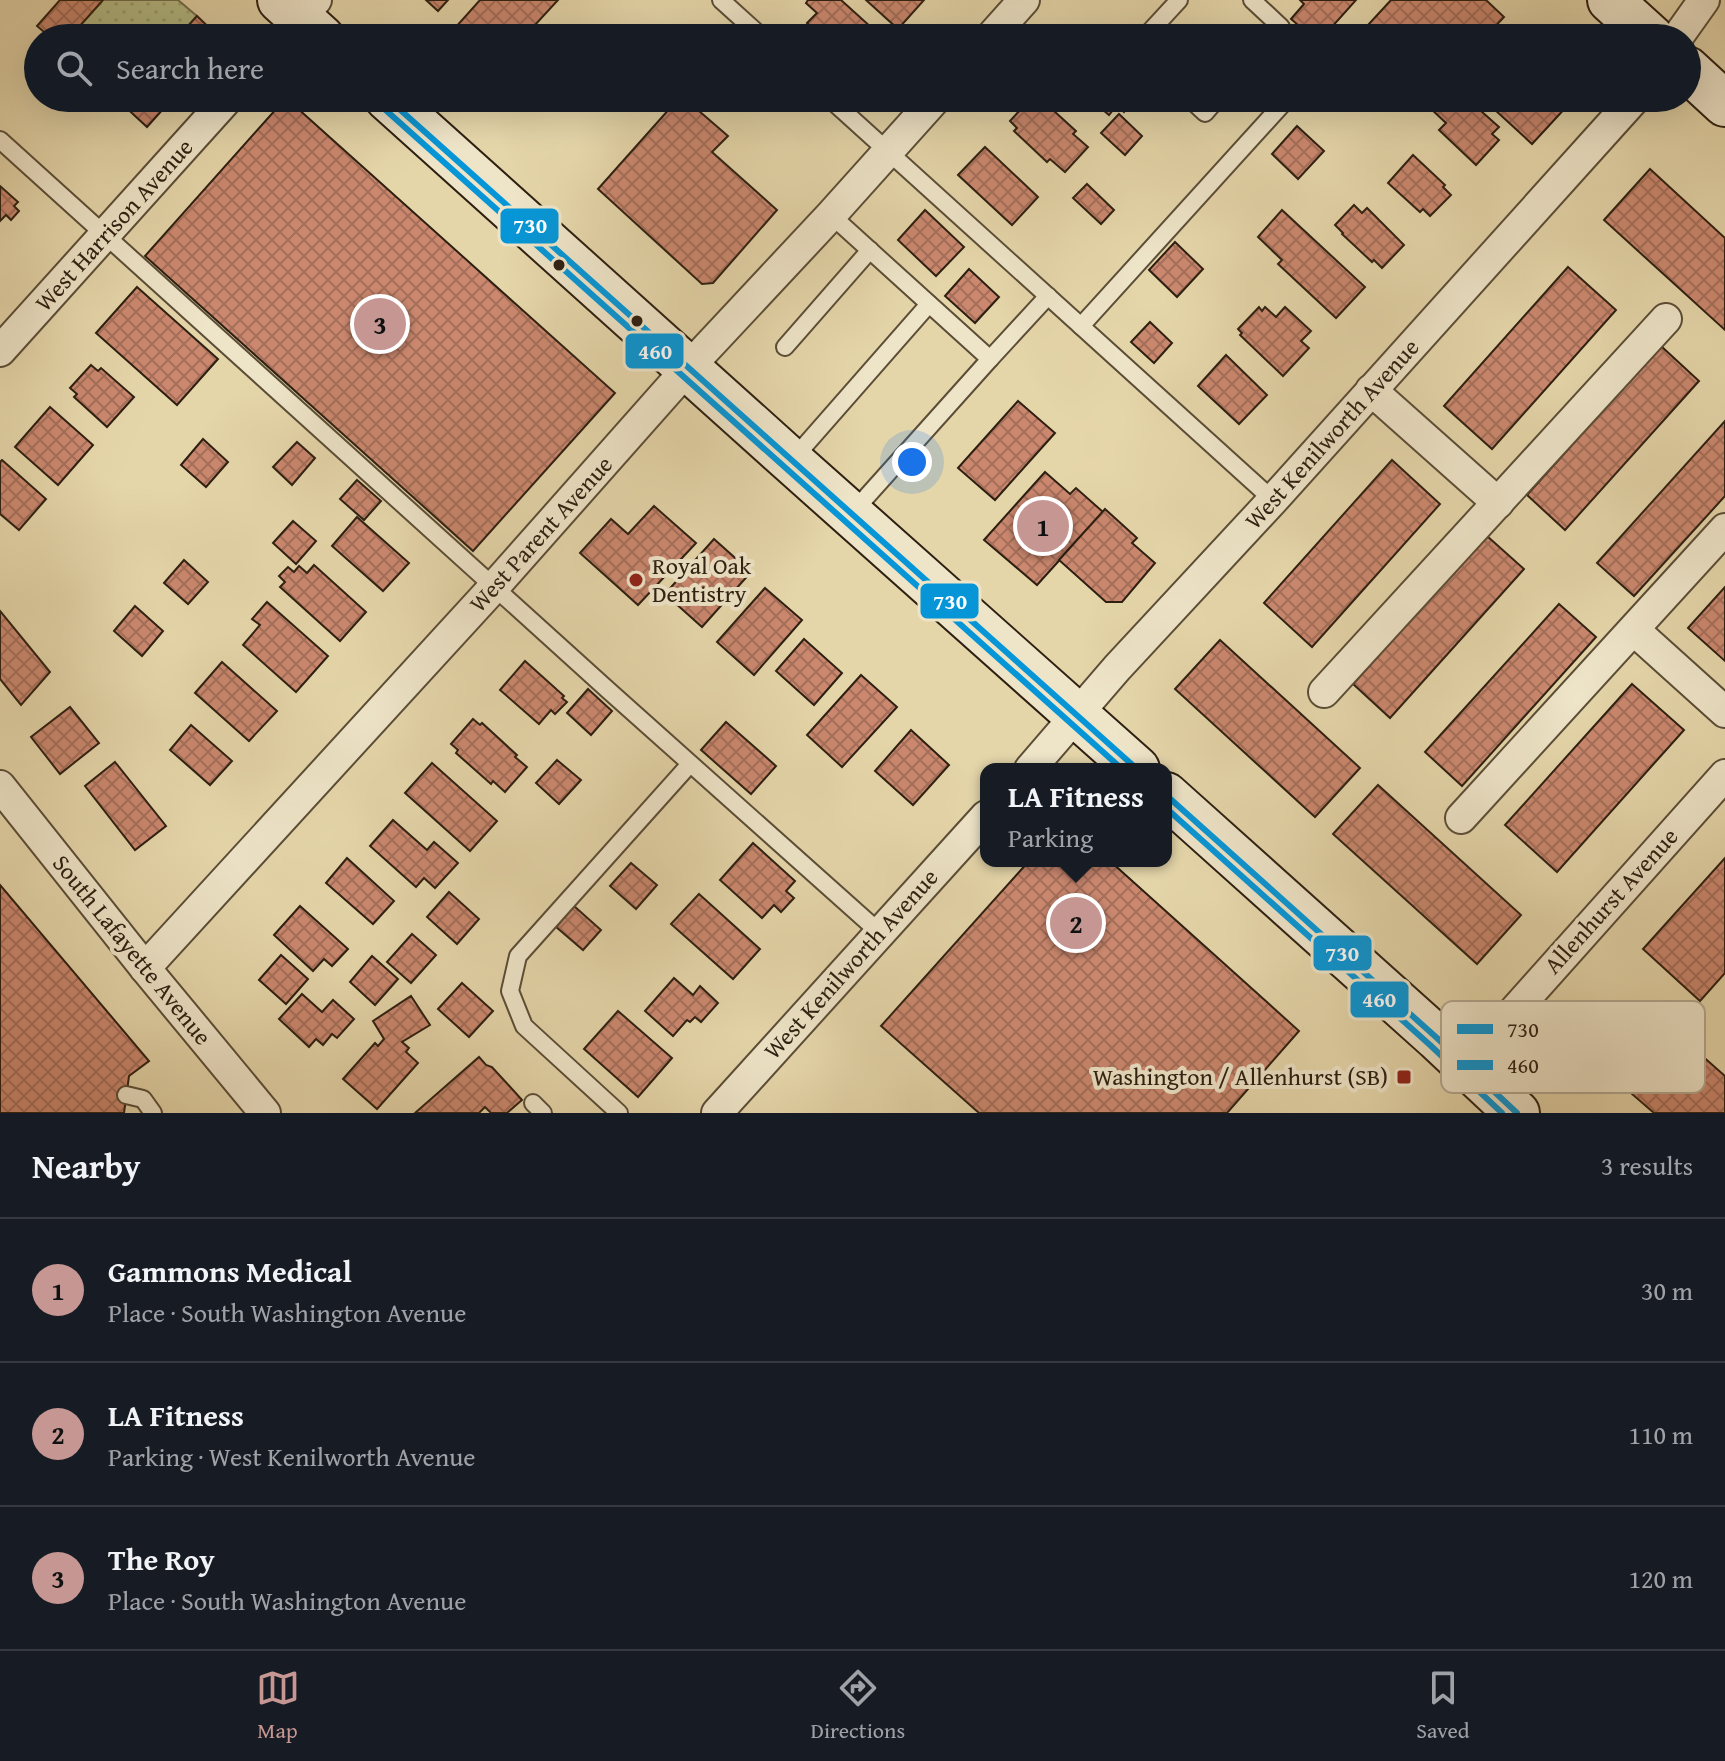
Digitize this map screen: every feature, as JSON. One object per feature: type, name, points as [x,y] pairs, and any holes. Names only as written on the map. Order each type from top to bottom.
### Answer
[{"type":"main road","points":[[1610,0],[1637,24]]},
{"type":"main road","points":[[1701,82],[1725,104]]},
{"type":"main road","points":[[403,112],[1130,763]]},
{"type":"main road","points":[[1172,800],[1441,1042]]},
{"type":"main road","points":[[1496,1093],[1517,1113]]},
{"type":"street","points":[[1003,24],[1024,0]]},
{"type":"street","points":[[1687,24],[1704,0]]},
{"type":"street","name":"West Harrison Avenue","points":[[0,351],[216,112]]},
{"type":"street","name":"West Parent Avenue","points":[[145,968],[923,112]]},
{"type":"street","name":"West Kenilworth Avenue","points":[[1035,763],[1117,668],[1273,500],[1622,112]]},
{"type":"street","points":[[1324,692],[1666,319]]},
{"type":"street","points":[[1371,390],[1498,503]]},
{"type":"street","points":[[1461,818],[1725,529]]},
{"type":"street","points":[[1634,630],[1725,712]]},
{"type":"street","name":"Allenhurst Avenue","points":[[1523,1001],[1725,775]]},
{"type":"street","name":"South Lafayette Avenue","points":[[1,790],[265,1113]]},
{"type":"street","name":"West Kenilworth Avenue","points":[[717,1113],[980,823]]},
{"type":"lane","points":[[721,0],[748,24]]},
{"type":"lane","points":[[1157,24],[1179,0]]},
{"type":"lane","points":[[1252,0],[1278,24]]},
{"type":"lane","points":[[845,112],[1273,500]]},
{"type":"lane","points":[[1081,326],[1275,112]]},
{"type":"lane","points":[[0,140],[879,932]]},
{"type":"lane","points":[[831,215],[990,359]]},
{"type":"lane","points":[[785,347],[870,250]]},
{"type":"lane","points":[[850,515],[1048,296]]},
{"type":"lane","points":[[791,461],[929,304]]},
{"type":"lane","points":[[619,1113],[524,1026],[510,991],[518,956],[690,764]]},
{"type":"lane","points":[[126,1095],[143,1099],[153,1113]]},
{"type":"green space","points":[[103,0],[178,0],[197,16],[190,24],[82,24]]},
{"type":"building","points":[[60,0],[103,0],[82,24],[39,24]]},
{"type":"building","points":[[426,0],[448,0],[438,11]]},
{"type":"building","points":[[480,0],[558,0],[536,24],[459,24]]},
{"type":"building","points":[[808,0],[841,0],[868,24],[808,24],[817,13],[806,3]]},
{"type":"building","points":[[866,0],[924,0],[902,24],[892,24]]},
{"type":"building","points":[[1300,0],[1356,0],[1335,24],[1297,24],[1291,19],[1304,4]]},
{"type":"building","points":[[1391,0],[1486,0],[1504,17],[1497,24],[1369,24]]},
{"type":"building","points":[[197,16],[205,24],[190,24]]},
{"type":"building","points":[[131,112],[160,112],[147,127]]},
{"type":"building","points":[[274,112],[302,112],[615,393],[473,551],[145,256]]},
{"type":"building","points":[[667,112],[700,112],[728,136],[712,152],[777,210],[713,283],[702,284],[598,189]]},
{"type":"building","points":[[1018,112],[1055,112],[1088,147],[1065,172],[1050,159],[1047,162],[1014,131],[1017,128],[1010,121]]},
{"type":"building","points":[[1434,112],[1482,112],[1499,127],[1492,134],[1499,140],[1476,165],[1439,130],[1446,123]]},
{"type":"building","points":[[1497,112],[1562,112],[1532,144]]},
{"type":"building","points":[[1119,114],[1142,136],[1125,155],[1101,133]]},
{"type":"building","points":[[1297,126],[1324,151],[1298,179],[1272,154]]},
{"type":"building","points":[[985,147],[1038,197],[1012,225],[958,175]]},
{"type":"building","points":[[1413,155],[1445,185],[1443,187],[1451,195],[1430,216],[1423,209],[1420,212],[1388,183]]},
{"type":"building","points":[[1650,169],[1725,238],[1725,330],[1604,220]]},
{"type":"building","points":[[1087,184],[1114,210],[1101,224],[1073,198]]},
{"type":"building","points":[[0,186],[18,202],[14,206],[19,211],[11,220],[6,215],[0,221]]},
{"type":"building","points":[[1354,205],[1362,213],[1367,208],[1404,245],[1382,268],[1335,225]]},
{"type":"building","points":[[925,210],[964,247],[936,276],[898,240]]},
{"type":"building","points":[[1282,210],[1365,287],[1336,318],[1278,264],[1282,260],[1258,237]]},
{"type":"building","points":[[1175,242],[1203,269],[1177,297],[1149,270]]},
{"type":"building","points":[[1568,267],[1616,310],[1492,449],[1444,406]]},
{"type":"building","points":[[969,269],[999,297],[975,323],[945,296]]},
{"type":"building","points":[[137,287],[218,359],[177,405],[96,333]]},
{"type":"building","points":[[1259,307],[1262,311],[1265,307],[1276,317],[1285,307],[1311,331],[1301,341],[1309,348],[1283,376],[1240,335],[1242,333],[1238,329]]},
{"type":"building","points":[[1150,322],[1172,343],[1154,363],[1131,342]]},
{"type":"building","points":[[1661,346],[1699,381],[1565,530],[1527,495]]},
{"type":"building","points":[[1226,355],[1267,395],[1239,424],[1198,386]]},
{"type":"building","points":[[91,365],[98,371],[101,368],[134,397],[107,427],[74,397],[77,394],[70,388]]},
{"type":"building","points":[[1018,401],[1055,433],[995,500],[958,468]]},
{"type":"building","points":[[50,407],[93,445],[58,485],[15,447]]},
{"type":"building","points":[[1725,421],[1725,496],[1634,596],[1597,563]]},
{"type":"building","points":[[203,439],[228,462],[206,487],[181,465]]},
{"type":"building","points":[[297,442],[315,458],[292,485],[273,467]]},
{"type":"building","points":[[2,460],[46,499],[19,530],[0,514]]},
{"type":"building","points":[[1392,460],[1440,504],[1312,647],[1264,603]]},
{"type":"building","points":[[1045,472],[1070,494],[1076,488],[1103,512],[1037,585],[984,540]]},
{"type":"building","points":[[357,480],[381,501],[364,520],[340,499]]},
{"type":"building","name":"Royal Oak Dentistry","points":[[654,506],[696,543],[638,605],[580,553],[611,519],[628,534]]},
{"type":"building","points":[[1105,509],[1137,538],[1132,543],[1155,563],[1122,602],[1106,602],[1059,560]]},
{"type":"building","points":[[357,517],[409,563],[383,591],[332,546]]},
{"type":"building","points":[[293,521],[316,541],[296,564],[273,543]]},
{"type":"building","points":[[1487,536],[1524,569],[1390,718],[1353,684]]},
{"type":"building","points":[[714,539],[751,572],[702,627],[665,594]]},
{"type":"building","points":[[184,560],[208,582],[188,604],[164,583]]},
{"type":"building","points":[[314,565],[366,612],[340,641],[280,587],[285,582],[279,576],[288,567],[294,572],[299,566],[307,573]]},
{"type":"building","points":[[1725,587],[1725,661],[1688,628]]},
{"type":"building","points":[[765,588],[802,620],[754,675],[717,642]]},
{"type":"building","points":[[267,602],[328,656],[296,692],[243,645],[260,625],[252,619]]},
{"type":"building","points":[[1559,604],[1596,637],[1462,786],[1425,752]]},
{"type":"building","points":[[135,606],[163,631],[142,656],[114,631]]},
{"type":"building","points":[[0,611],[50,672],[21,705],[0,679]]},
{"type":"building","points":[[804,639],[842,673],[814,705],[776,671]]},
{"type":"building","points":[[1220,640],[1360,768],[1315,817],[1175,689]]},
{"type":"building","points":[[525,661],[567,702],[555,714],[551,710],[539,724],[500,690]]},
{"type":"building","points":[[222,662],[277,711],[249,741],[195,693]]},
{"type":"building","points":[[861,675],[897,707],[842,767],[807,735]]},
{"type":"building","points":[[1632,684],[1684,730],[1557,872],[1505,825]]},
{"type":"building","points":[[588,689],[612,711],[591,735],[567,713]]},
{"type":"building","points":[[70,707],[99,743],[60,774],[31,737]]},
{"type":"building","points":[[473,719],[480,725],[482,723],[527,767],[505,792],[493,781],[491,784],[456,753],[458,750],[451,744]]},
{"type":"building","points":[[726,722],[776,766],[751,794],[701,750]]},
{"type":"building","points":[[191,725],[232,761],[210,785],[170,750]]},
{"type":"building","points":[[911,730],[949,765],[913,805],[875,771]]},
{"type":"building","points":[[557,760],[581,780],[559,804],[536,783]]},
{"type":"building","points":[[115,762],[166,826],[135,850],[85,786]]},
{"type":"building","points":[[432,763],[497,821],[470,851],[405,793]]},
{"type":"building","points":[[1378,785],[1521,915],[1477,964],[1333,834]]},
{"type":"building","points":[[393,820],[427,850],[434,842],[458,863],[435,888],[424,878],[416,887],[370,846]]},
{"type":"building","points":[[753,843],[795,881],[786,891],[794,898],[781,912],[774,905],[762,918],[720,880]]},
{"type":"building","points":[[347,858],[394,901],[373,924],[326,883]]},
{"type":"building","points":[[1725,858],[1725,973],[1700,1001],[1643,949]]},
{"type":"building","points":[[631,863],[657,885],[636,909],[610,886]]},
{"type":"building","points":[[1024,867],[1117,867],[1299,1031],[1227,1113],[979,1113],[881,1026]]},
{"type":"building","points":[[0,885],[149,1061],[129,1076],[124,1113],[0,1113]]},
{"type":"building","points":[[449,892],[479,919],[457,944],[427,917]]},
{"type":"building","points":[[699,894],[760,949],[733,979],[671,924]]},
{"type":"building","points":[[300,906],[348,949],[332,966],[324,959],[313,971],[274,935]]},
{"type":"building","points":[[574,906],[601,930],[583,950],[556,927]]},
{"type":"building","points":[[412,934],[436,955],[411,983],[387,962]]},
{"type":"building","points":[[281,955],[308,979],[286,1004],[259,980]]},
{"type":"building","points":[[372,956],[398,979],[375,1005],[350,982]]},
{"type":"building","points":[[674,978],[693,995],[700,986],[718,1003],[701,1022],[695,1017],[690,1022],[687,1020],[673,1036],[645,1011]]},
{"type":"building","points":[[462,983],[493,1011],[469,1037],[438,1009]]},
{"type":"building","points":[[302,994],[322,1012],[333,1000],[354,1019],[337,1038],[332,1034],[323,1045],[316,1039],[309,1047],[279,1019]]},
{"type":"building","points":[[411,996],[430,1025],[402,1042],[409,1048],[406,1052],[418,1063],[377,1109],[343,1079],[375,1043],[378,1046],[384,1039],[373,1021]]},
{"type":"building","points":[[618,1011],[672,1058],[638,1097],[584,1049]]},
{"type":"building","points":[[479,1057],[522,1100],[507,1113],[491,1113],[485,1107],[479,1113],[415,1113]]},
{"type":"building","points":[[1705,1058],[1725,1076],[1725,1113],[1654,1113],[1632,1094],[1705,1093]]},
{"type":"transit line","name":"460","points":[[388,112],[1115,763]]},
{"type":"transit line","name":"730","points":[[403,112],[1130,763]]},
{"type":"transit line","name":"730","points":[[1172,800],[1441,1042]]},
{"type":"transit line","name":"460","points":[[1172,813],[1441,1055]]},
{"type":"transit line","name":"460","points":[[1481,1093],[1502,1113]]},
{"type":"transit line","name":"730","points":[[1496,1093],[1517,1113]]},
{"type":"place","name":"The Roy","points":[[380,324]]},
{"type":"place","name":"Gammons Medical","points":[[1043,526]]},
{"type":"place","name":"Royal Oak Dentistry","points":[[636,580]]},
{"type":"place","name":"LA Fitness","points":[[1076,923]]},
{"type":"place","name":"Washington / Allenhurst (SB)","points":[[1404,1077]]}]
